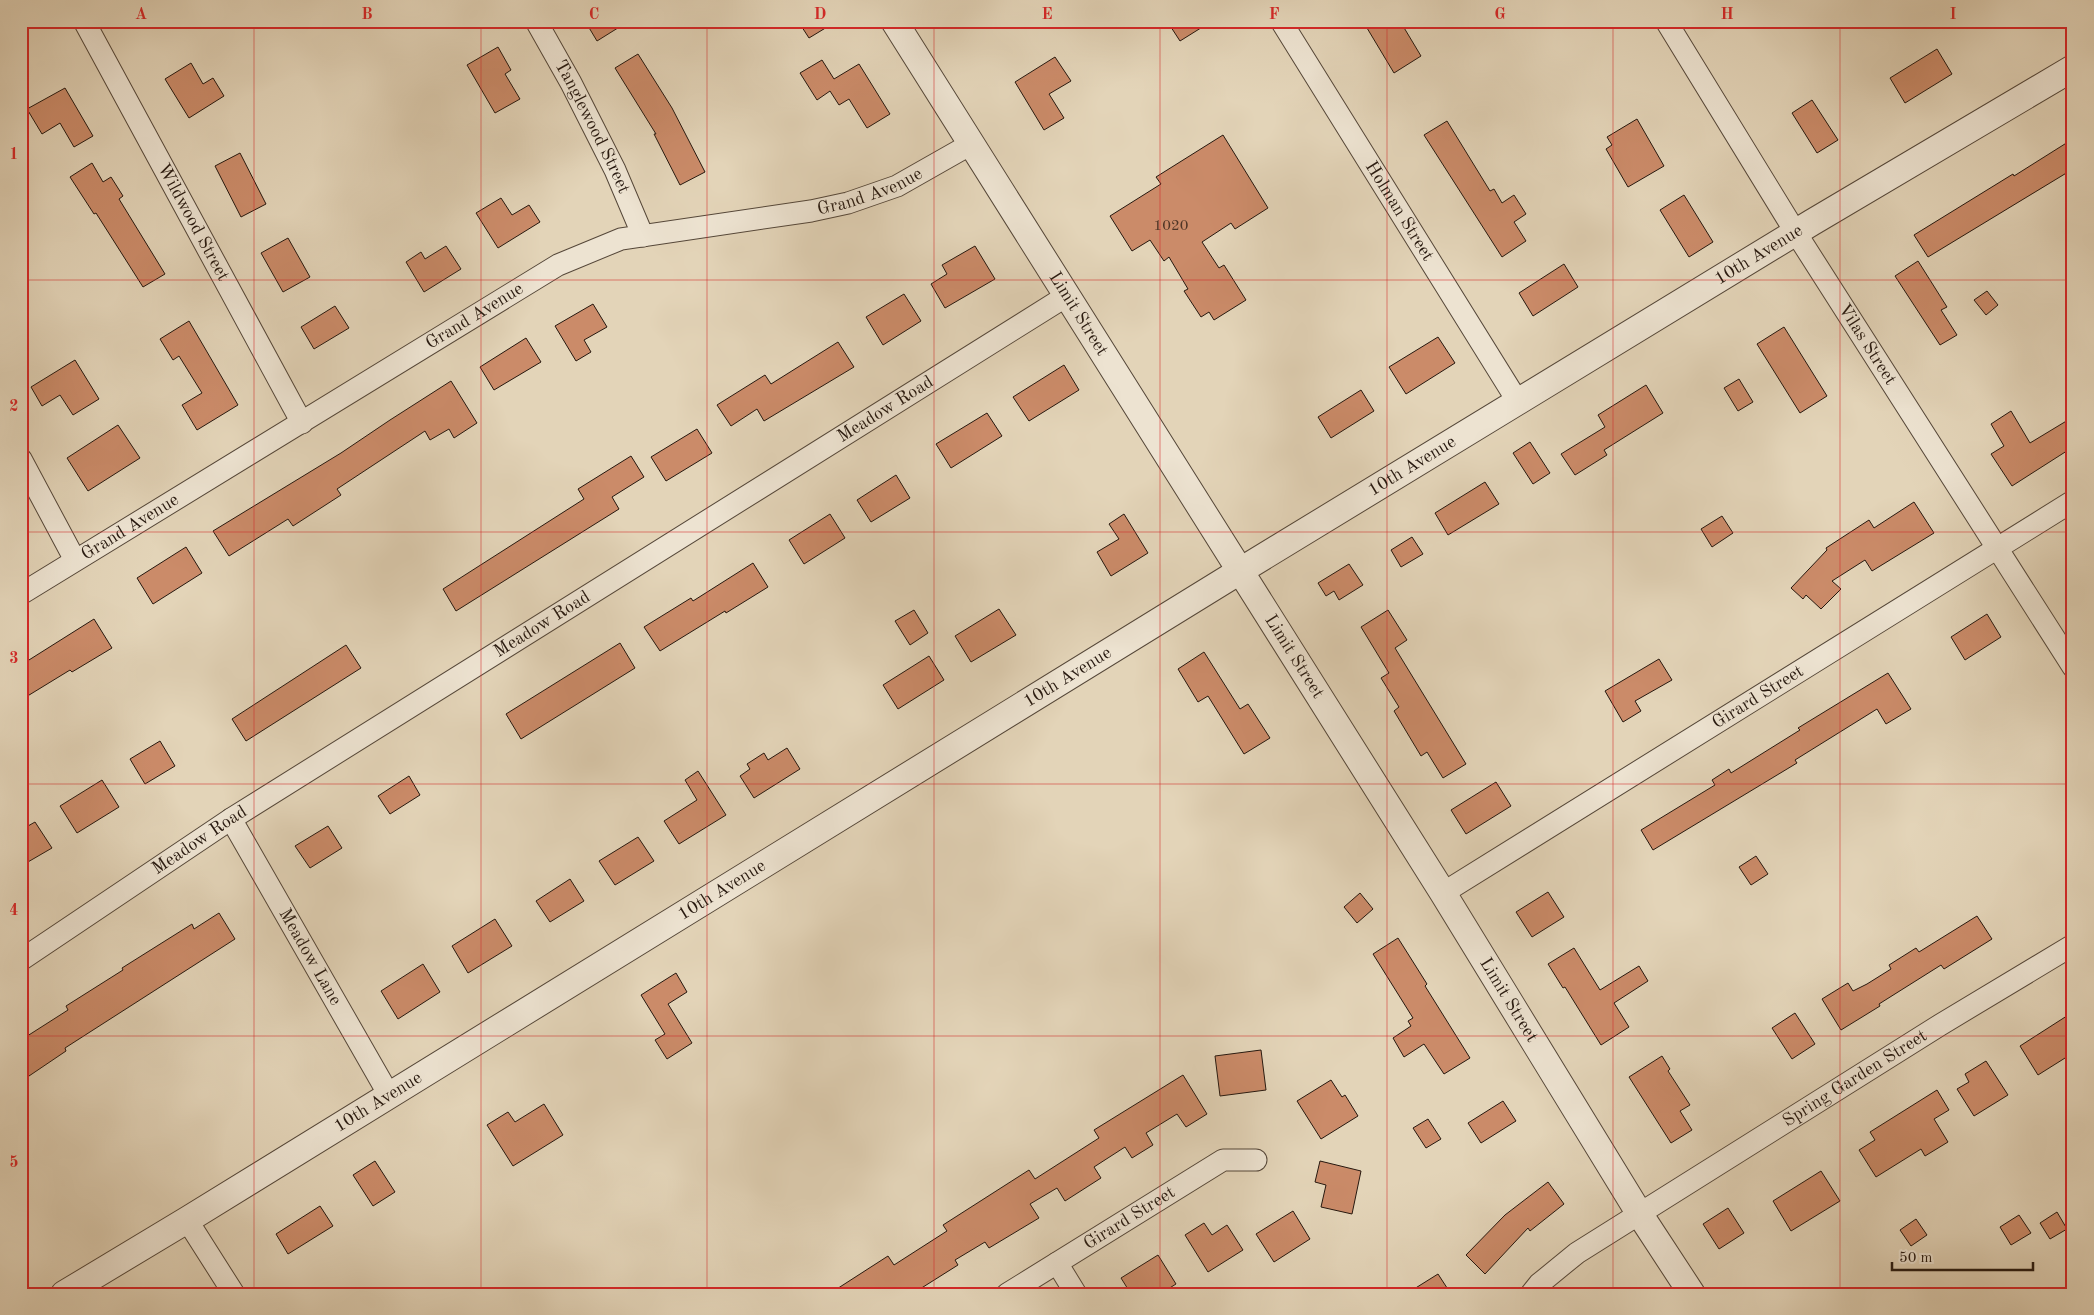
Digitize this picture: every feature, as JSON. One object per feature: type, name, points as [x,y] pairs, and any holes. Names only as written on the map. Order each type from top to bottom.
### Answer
[{"type":"street","name":"Wildwood Street","points":[[84,21],[302,423]]},
{"type":"street","name":"Tanglewood Street","points":[[536,21],[616,170],[643,236]]},
{"type":"street","name":"Limit Street","points":[[894,21],[1443,893],[1692,1294]]},
{"type":"street","name":"Holman Street","points":[[1281,21],[1518,402]]},
{"type":"street","name":"Vilas Street","points":[[1666,21],[1796,233],[2073,667]]},
{"type":"street","name":"10th Avenue","points":[[64,1294],[389,1096],[1240,571],[1796,233],[2073,68]]},
{"type":"street","name":"Grand Avenue","points":[[21,594],[558,265],[621,239],[811,211],[848,203],[897,186],[971,144]]},
{"type":"street","name":"Meadow Road","points":[[21,960],[231,819],[1068,295]]},
{"type":"street","points":[[21,459],[75,560]]},
{"type":"street","name":"Girard Street","points":[[1443,893],[1996,547],[2073,501]]},
{"type":"street","name":"Meadow Lane","points":[[231,819],[389,1096]]},
{"type":"street","name":"Spring Garden Street","points":[[1531,1294],[1539,1284],[1577,1253],[1940,1025],[2073,945]]},
{"type":"street","name":"Girard Street","points":[[1007,1294],[1223,1160],[1256,1160]]},
{"type":"street","points":[[187,1220],[234,1294]]},
{"type":"street","points":[[1057,1263],[1076,1294]]},
{"type":"building","points":[[585,21],[629,21],[597,41]]},
{"type":"building","points":[[798,21],[837,21],[809,38]]},
{"type":"building","points":[[1167,21],[1212,21],[1180,41]]},
{"type":"building","points":[[1379,21],[1400,21],[1421,56],[1394,73],[1367,28]]},
{"type":"building","points":[[498,47],[511,70],[505,74],[520,99],[495,113],[467,65]]},
{"type":"building","points":[[1937,49],[1952,74],[1905,103],[1890,78]]},
{"type":"building","points":[[638,54],[672,108],[705,172],[680,185],[654,134],[656,134],[615,68]]},
{"type":"building","points":[[1055,57],[1071,81],[1049,94],[1064,118],[1044,130],[1015,82]]},
{"type":"building","points":[[822,60],[834,79],[859,64],[890,114],[867,128],[849,99],[839,105],[830,91],[817,100],[800,73]]},
{"type":"building","points":[[191,63],[203,84],[213,78],[224,96],[189,118],[165,79]]},
{"type":"building","points":[[65,88],[93,136],[74,147],[60,123],[42,134],[27,109]]},
{"type":"building","points":[[1812,100],[1838,140],[1817,153],[1792,113]]},
{"type":"building","points":[[1637,119],[1664,166],[1628,187],[1606,149],[1612,145],[1607,137]]},
{"type":"building","points":[[1447,121],[1490,191],[1494,189],[1502,203],[1514,195],[1526,214],[1514,222],[1526,241],[1502,257],[1424,135]]},
{"type":"building","points":[[1223,135],[1268,208],[1235,229],[1231,223],[1202,242],[1219,268],[1224,265],[1246,300],[1214,320],[1209,312],[1201,317],[1184,291],[1188,289],[1169,257],[1164,261],[1150,240],[1132,251],[1110,216],[1161,184],[1156,177]]},
{"type":"building","points":[[2068,142],[2073,150],[2073,169],[1928,257],[1914,235]]},
{"type":"building","points":[[240,153],[266,204],[241,217],[215,166]]},
{"type":"building","points":[[92,163],[103,182],[111,177],[123,196],[119,199],[165,274],[143,287],[96,213],[94,214],[70,177]]},
{"type":"building","points":[[1684,195],[1713,242],[1689,257],[1660,210]]},
{"type":"building","points":[[501,198],[512,215],[529,205],[540,222],[498,248],[476,213]]},
{"type":"building","points":[[288,238],[310,277],[283,292],[261,253]]},
{"type":"building","points":[[446,246],[461,269],[424,292],[406,262],[421,252],[425,259]]},
{"type":"building","points":[[975,246],[995,279],[945,308],[931,284],[947,274],[942,265]]},
{"type":"building","points":[[1918,261],[1947,307],[1941,310],[1957,335],[1940,345],[1895,276]]},
{"type":"building","points":[[1564,264],[1578,287],[1533,316],[1519,293]]},
{"type":"building","points":[[1987,291],[1998,305],[1986,315],[1974,300]]},
{"type":"building","points":[[904,294],[921,321],[883,345],[866,317]]},
{"type":"building","points":[[593,304],[607,327],[584,340],[591,352],[576,361],[555,326]]},
{"type":"building","points":[[335,306],[349,328],[314,349],[301,327]]},
{"type":"building","points":[[189,321],[238,405],[197,430],[182,405],[202,393],[179,356],[173,360],[160,339]]},
{"type":"building","points":[[1784,327],[1827,396],[1800,413],[1757,344]]},
{"type":"building","points":[[1438,337],[1455,363],[1406,394],[1389,367]]},
{"type":"building","points":[[526,338],[541,362],[494,390],[480,367]]},
{"type":"building","points":[[838,342],[854,367],[764,421],[757,409],[731,426],[717,405],[765,375],[771,384]]},
{"type":"building","points":[[75,360],[99,399],[73,415],[60,395],[42,406],[31,387]]},
{"type":"building","points":[[1064,365],[1079,390],[1029,421],[1013,397]]},
{"type":"building","points":[[1739,379],[1753,402],[1738,411],[1724,388]]},
{"type":"building","points":[[451,381],[477,423],[454,438],[449,429],[430,440],[425,431],[337,489],[341,495],[293,526],[288,519],[229,556],[213,531],[341,453]]},
{"type":"building","points":[[1646,385],[1663,413],[1604,450],[1607,455],[1575,475],[1561,454],[1605,427],[1598,415]]},
{"type":"building","points":[[1361,390],[1374,411],[1331,438],[1318,417]]},
{"type":"building","points":[[2011,411],[2030,443],[2073,417],[2073,447],[2012,486],[1991,454],[2004,446],[1991,424]]},
{"type":"building","points":[[987,413],[1002,436],[951,468],[936,444]]},
{"type":"building","points":[[118,425],[140,458],[88,491],[67,458]]},
{"type":"building","points":[[697,429],[712,453],[666,481],[651,457]]},
{"type":"building","points":[[1530,442],[1550,473],[1533,484],[1513,453]]},
{"type":"building","points":[[631,456],[644,477],[612,497],[619,509],[456,611],[443,589],[584,499],[578,489]]},
{"type":"building","points":[[896,475],[910,498],[871,522],[857,500]]},
{"type":"building","points":[[1485,482],[1499,504],[1448,535],[1435,513]]},
{"type":"building","points":[[1914,502],[1934,533],[1872,571],[1865,560],[1832,581],[1841,589],[1821,609],[1806,595],[1803,599],[1791,588],[1827,550],[1826,548],[1869,520],[1874,528]]},
{"type":"building","points":[[830,514],[845,538],[804,564],[789,540]]},
{"type":"building","points":[[1124,514],[1148,553],[1111,576],[1097,552],[1119,539],[1109,524]]},
{"type":"building","points":[[1722,516],[1733,533],[1712,547],[1701,529]]},
{"type":"building","points":[[1412,537],[1423,554],[1401,567],[1391,550]]},
{"type":"building","points":[[186,547],[202,573],[153,604],[137,578]]},
{"type":"building","points":[[753,563],[768,587],[660,651],[644,627],[691,598],[693,601]]},
{"type":"building","points":[[1349,564],[1363,585],[1339,600],[1334,591],[1326,596],[1318,583]]},
{"type":"building","points":[[999,609],[1016,635],[971,662],[955,636]]},
{"type":"building","points":[[914,610],[928,633],[910,645],[895,621]]},
{"type":"building","points":[[1388,610],[1407,640],[1395,648],[1466,764],[1443,778],[1427,752],[1421,756],[1394,711],[1399,707],[1381,678],[1389,673],[1361,627]]},
{"type":"building","points":[[1987,614],[2001,637],[1965,660],[1951,637]]},
{"type":"building","points":[[94,619],[112,648],[72,672],[70,670],[21,700],[21,665]]},
{"type":"building","points":[[620,643],[635,668],[521,739],[506,714]]},
{"type":"building","points":[[346,645],[361,668],[246,741],[232,719]]},
{"type":"building","points":[[1204,652],[1240,709],[1248,704],[1270,738],[1244,754],[1208,696],[1198,702],[1178,669]]},
{"type":"building","points":[[929,656],[944,680],[898,709],[883,685]]},
{"type":"building","points":[[1659,659],[1672,680],[1635,701],[1641,711],[1623,722],[1605,691]]},
{"type":"building","points":[[1888,673],[1911,709],[1886,724],[1877,709],[1795,760],[1797,763],[1653,850],[1641,830],[1715,785],[1712,780],[1729,769],[1731,773],[1800,730],[1798,728]]},
{"type":"building","points":[[160,741],[175,766],[145,784],[130,759]]},
{"type":"building","points":[[787,748],[800,769],[754,798],[740,776],[750,769],[747,764],[764,753],[768,760]]},
{"type":"building","points":[[698,771],[726,815],[679,844],[664,821],[697,800],[685,780]]},
{"type":"building","points":[[409,776],[420,795],[390,814],[378,796]]},
{"type":"building","points":[[102,780],[119,807],[77,833],[60,806]]},
{"type":"building","points":[[1496,782],[1511,806],[1466,834],[1451,810]]},
{"type":"building","points":[[35,822],[52,848],[21,866],[21,830]]},
{"type":"building","points":[[328,826],[342,848],[310,868],[295,846]]},
{"type":"building","points":[[638,837],[654,861],[615,885],[599,861]]},
{"type":"building","points":[[1756,856],[1768,874],[1751,885],[1739,867]]},
{"type":"building","points":[[570,879],[584,901],[550,922],[536,901]]},
{"type":"building","points":[[1548,892],[1564,917],[1532,937],[1516,912]]},
{"type":"building","points":[[1360,893],[1373,909],[1357,923],[1344,907]]},
{"type":"building","points":[[219,913],[235,939],[65,1048],[66,1051],[29,1076],[21,1064],[21,1040],[68,1010],[66,1006],[123,970],[122,968],[192,924],[194,929]]},
{"type":"building","points":[[1977,916],[1992,939],[1944,969],[1941,965],[1841,1030],[1822,999],[1848,983],[1853,991],[1867,984],[1891,969],[1889,965],[1916,948],[1919,952]]},
{"type":"building","points":[[495,919],[512,946],[468,973],[452,946]]},
{"type":"building","points":[[1398,938],[1427,984],[1425,986],[1470,1058],[1444,1074],[1424,1044],[1404,1057],[1393,1038],[1411,1026],[1408,1021],[1413,1018],[1373,954]]},
{"type":"building","points":[[1574,948],[1600,990],[1639,966],[1648,981],[1614,1003],[1629,1027],[1601,1045],[1565,987],[1563,988],[1548,964]]},
{"type":"building","points":[[423,964],[440,992],[398,1019],[381,991]]},
{"type":"building","points":[[676,973],[687,992],[668,1004],[692,1043],[667,1059],[655,1040],[665,1034],[641,995]]},
{"type":"building","points":[[2073,1012],[2073,1053],[2038,1075],[2020,1046]]},
{"type":"building","points":[[1795,1013],[1815,1044],[1792,1059],[1772,1028]]},
{"type":"building","points":[[1261,1050],[1266,1090],[1220,1096],[1215,1056]]},
{"type":"building","points":[[1662,1056],[1670,1069],[1668,1071],[1690,1105],[1680,1111],[1692,1130],[1671,1143],[1629,1077]]},
{"type":"building","points":[[1986,1061],[2008,1095],[1974,1116],[1957,1089],[1969,1082],[1965,1074]]},
{"type":"building","points":[[1183,1075],[1207,1114],[1186,1127],[1177,1114],[1146,1133],[1153,1145],[1132,1158],[1125,1147],[1094,1167],[1101,1178],[1065,1201],[1057,1188],[1030,1204],[1039,1218],[989,1248],[985,1242],[955,1260],[958,1265],[912,1294],[829,1294],[888,1256],[894,1265],[947,1231],[943,1225],[1029,1170],[1035,1179],[1099,1138],[1094,1130]]},
{"type":"building","points":[[1331,1080],[1342,1097],[1345,1095],[1358,1116],[1321,1139],[1297,1101]]},
{"type":"building","points":[[1937,1090],[1949,1110],[1934,1119],[1948,1142],[1925,1156],[1921,1149],[1876,1177],[1859,1150],[1875,1140],[1870,1132]]},
{"type":"building","points":[[1503,1101],[1516,1121],[1481,1143],[1468,1123]]},
{"type":"building","points":[[544,1104],[563,1135],[513,1166],[487,1125],[508,1112],[515,1122]]},
{"type":"building","points":[[1428,1119],[1441,1139],[1426,1148],[1413,1128]]},
{"type":"building","points":[[375,1161],[395,1192],[373,1206],[353,1175]]},
{"type":"building","points":[[1320,1161],[1361,1171],[1352,1214],[1321,1207],[1326,1185],[1315,1182]]},
{"type":"building","points":[[1821,1171],[1840,1201],[1791,1231],[1773,1201]]},
{"type":"building","points":[[1548,1182],[1564,1204],[1530,1231],[1528,1228],[1485,1274],[1466,1255],[1505,1215]]},
{"type":"building","points":[[320,1206],[333,1226],[288,1254],[276,1234]]},
{"type":"building","points":[[1728,1208],[1744,1233],[1719,1249],[1703,1224]]},
{"type":"building","points":[[1293,1211],[1310,1239],[1274,1262],[1256,1234]]},
{"type":"building","points":[[2057,1212],[2067,1229],[2050,1239],[2040,1223]]},
{"type":"building","points":[[2019,1215],[2031,1233],[2011,1245],[2000,1227]]},
{"type":"building","points":[[1916,1219],[1927,1235],[1911,1246],[1900,1230]]},
{"type":"building","points":[[1204,1223],[1212,1235],[1227,1225],[1243,1250],[1208,1272],[1185,1235]]},
{"type":"building","points":[[1158,1255],[1176,1284],[1160,1294],[1131,1294],[1121,1278]]},
{"type":"building","points":[[1438,1274],[1451,1294],[1406,1294]]}]
